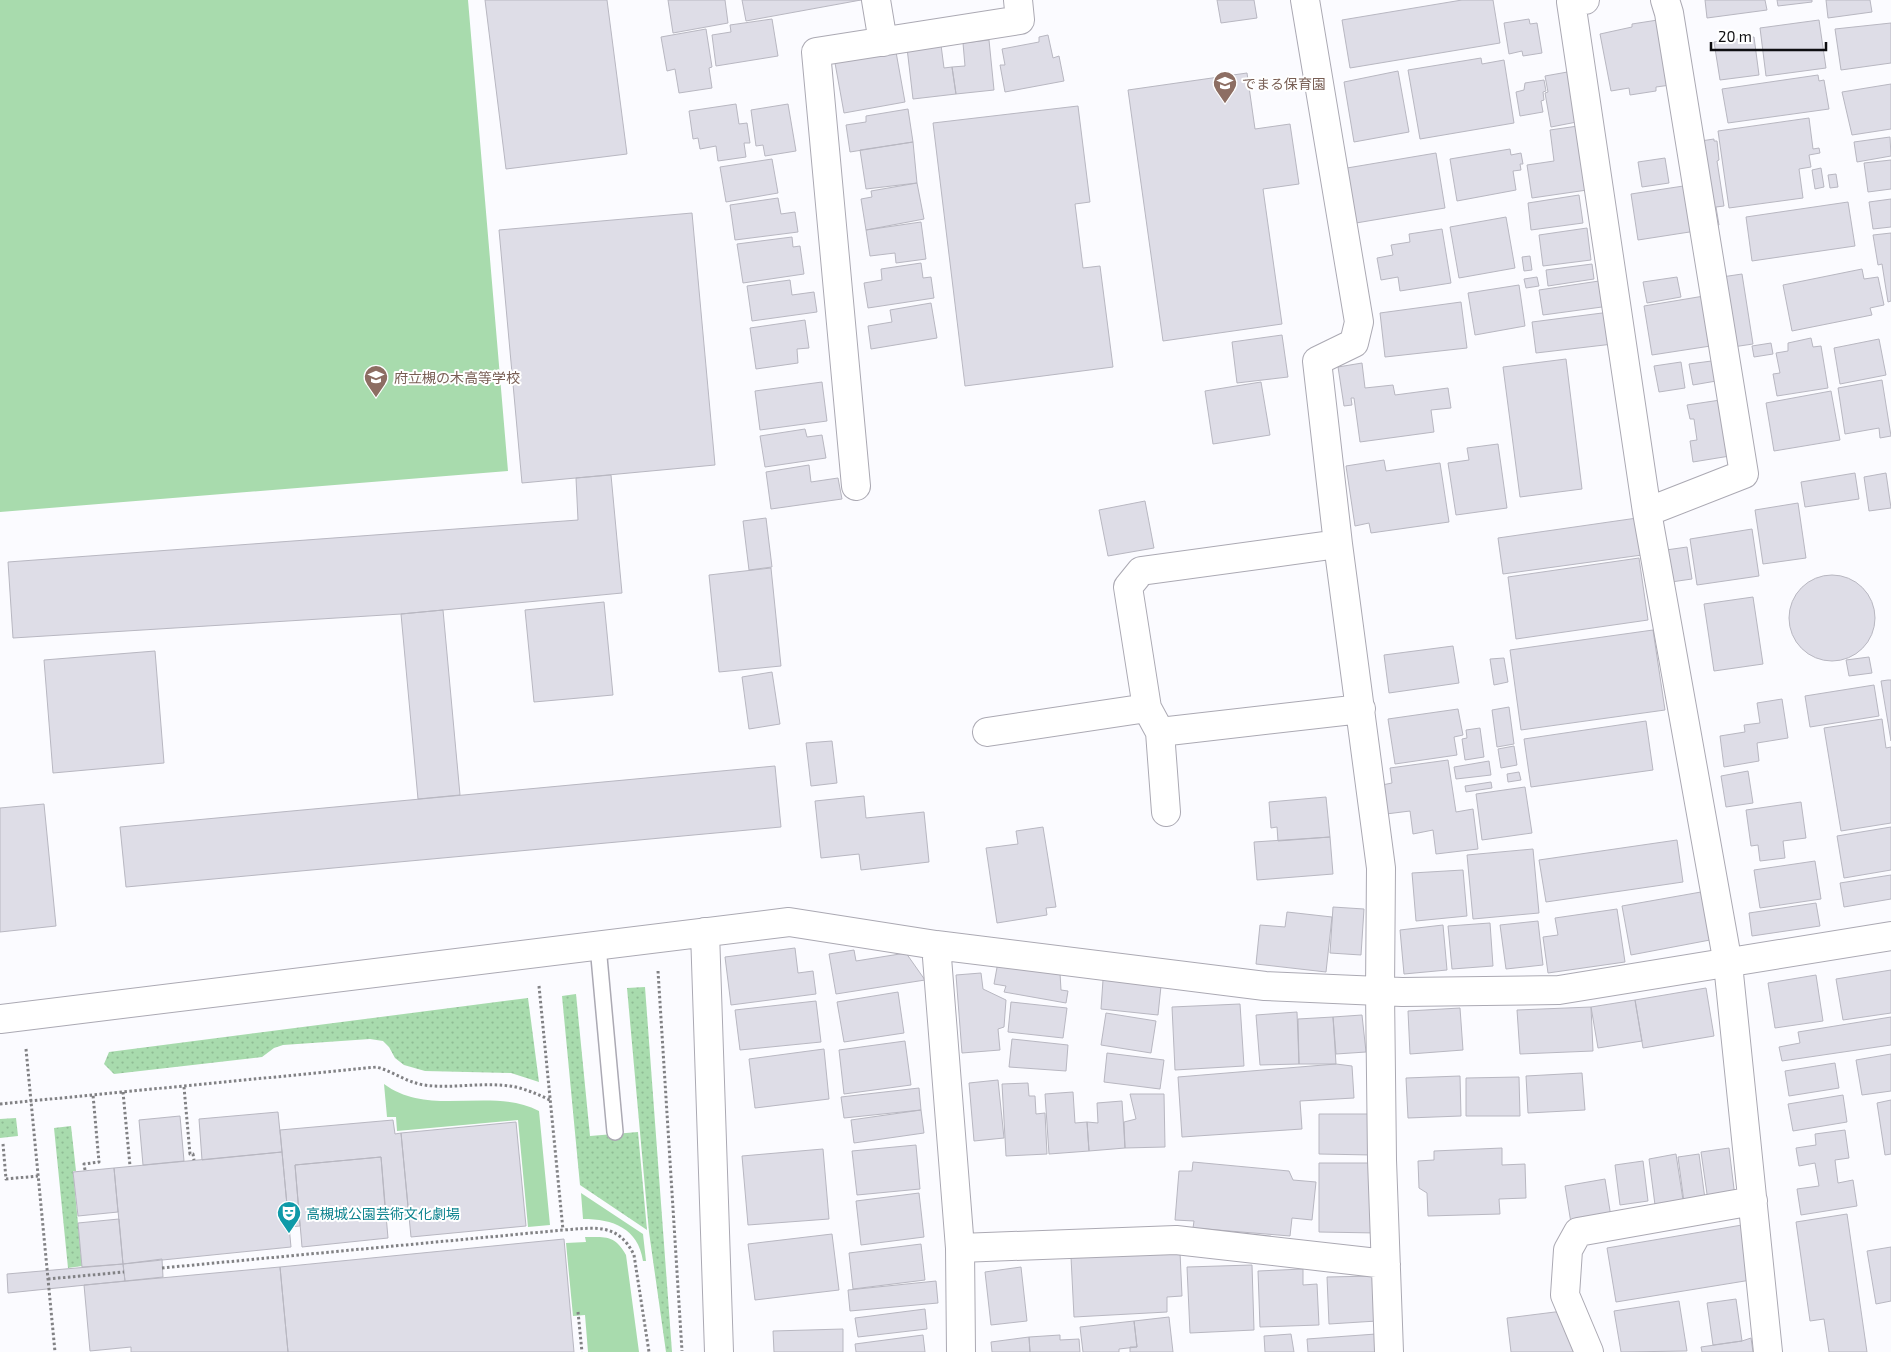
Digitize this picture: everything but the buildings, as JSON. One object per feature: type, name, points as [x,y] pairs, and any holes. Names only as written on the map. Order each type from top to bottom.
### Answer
[{"type":"street","points":[[876,0],[883,42]]},
{"type":"street","points":[[856,486],[816,52],[1020,20],[1018,0]]},
{"type":"street","points":[[1305,0],[1359,322],[1354,343],[1317,361],[1338,544],[1381,868],[1380,990],[1389,1352]]},
{"type":"street","points":[[1585,0],[1571,2],[1646,512],[1728,964],[1768,1352]]},
{"type":"street","points":[[1646,512],[1744,474],[1669,12],[1665,0]]},
{"type":"street","points":[[1166,812],[1160,732],[1147,708],[1128,587],[1141,571],[1338,544]]},
{"type":"street","points":[[987,732],[1147,708]]},
{"type":"street","points":[[1160,732],[1361,709]]},
{"type":"street","points":[[0,1019],[789,922],[936,945],[1265,986],[1380,990],[1559,990],[1891,936]]},
{"type":"street","points":[[706,932],[719,1352]]},
{"type":"street","points":[[936,945],[960,1248],[961,1352]]},
{"type":"street","points":[[1589,1352],[1565,1295],[1568,1250],[1578,1232],[1752,1201]]},
{"type":"street","points":[[960,1248],[1176,1240],[1386,1264]]},
{"type":"lane","points":[[598,946],[615,1132]]},
{"type":"path","points":[[658,971],[682,1352]]},
{"type":"path","points":[[539,984],[563,1230]]},
{"type":"path","points":[[26,1059],[55,1352]]},
{"type":"path","points":[[0,1104],[377,1067],[389,1070],[397,1077],[409,1082],[423,1085],[509,1086],[550,1100]]},
{"type":"path","points":[[184,1087],[190,1154],[193,1154],[194,1160]]},
{"type":"path","points":[[123,1092],[130,1166]]},
{"type":"path","points":[[85,1170],[84,1164],[99,1162],[93,1095]]},
{"type":"path","points":[[3,1144],[6,1179],[38,1176]]},
{"type":"path","points":[[162,1268],[563,1230],[603,1228],[616,1233],[627,1242],[636,1262],[649,1352]]},
{"type":"path","points":[[48,1279],[124,1272]]},
{"type":"path","points":[[578,1312],[582,1352]]},
{"type":"green space","points":[[0,0],[468,0],[508,471],[0,512]]},
{"type":"green space","points":[[645,987],[672,1352],[666,1352],[649,1232],[627,988]]},
{"type":"green space","points":[[576,994],[590,1136],[638,1132],[647,1230],[580,1185],[562,996]]},
{"type":"green space","points":[[528,998],[539,1082],[511,1073],[425,1071],[404,1065],[395,1058],[383,1041],[370,1039],[283,1045],[274,1048],[262,1057],[114,1074],[104,1064],[109,1052]]},
{"type":"green space","points":[[384,1084],[402,1094],[421,1099],[440,1101],[501,1101],[520,1104],[539,1111],[550,1225],[528,1227],[518,1120],[397,1131],[396,1117],[387,1117]]},
{"type":"green space","points":[[16,1118],[18,1136],[0,1138],[0,1119]]},
{"type":"green space","points":[[71,1126],[76,1171],[73,1171],[82,1266],[68,1268],[54,1128]]},
{"type":"green space","points":[[581,1193],[643,1234],[646,1261],[643,1261],[636,1241],[630,1233],[604,1221],[583,1219]]},
{"type":"green space","points":[[585,1237],[609,1238],[622,1248],[626,1255],[639,1352],[588,1352],[585,1315],[573,1316],[566,1243],[586,1242]]},
{"type":"place","name":"でまる保育園","points":[[1225,104]]},
{"type":"place","name":"府立槻の木高等学校","points":[[376,398]]},
{"type":"place","name":"高槻城公園芸術文化劇場","points":[[289,1234]]}]
